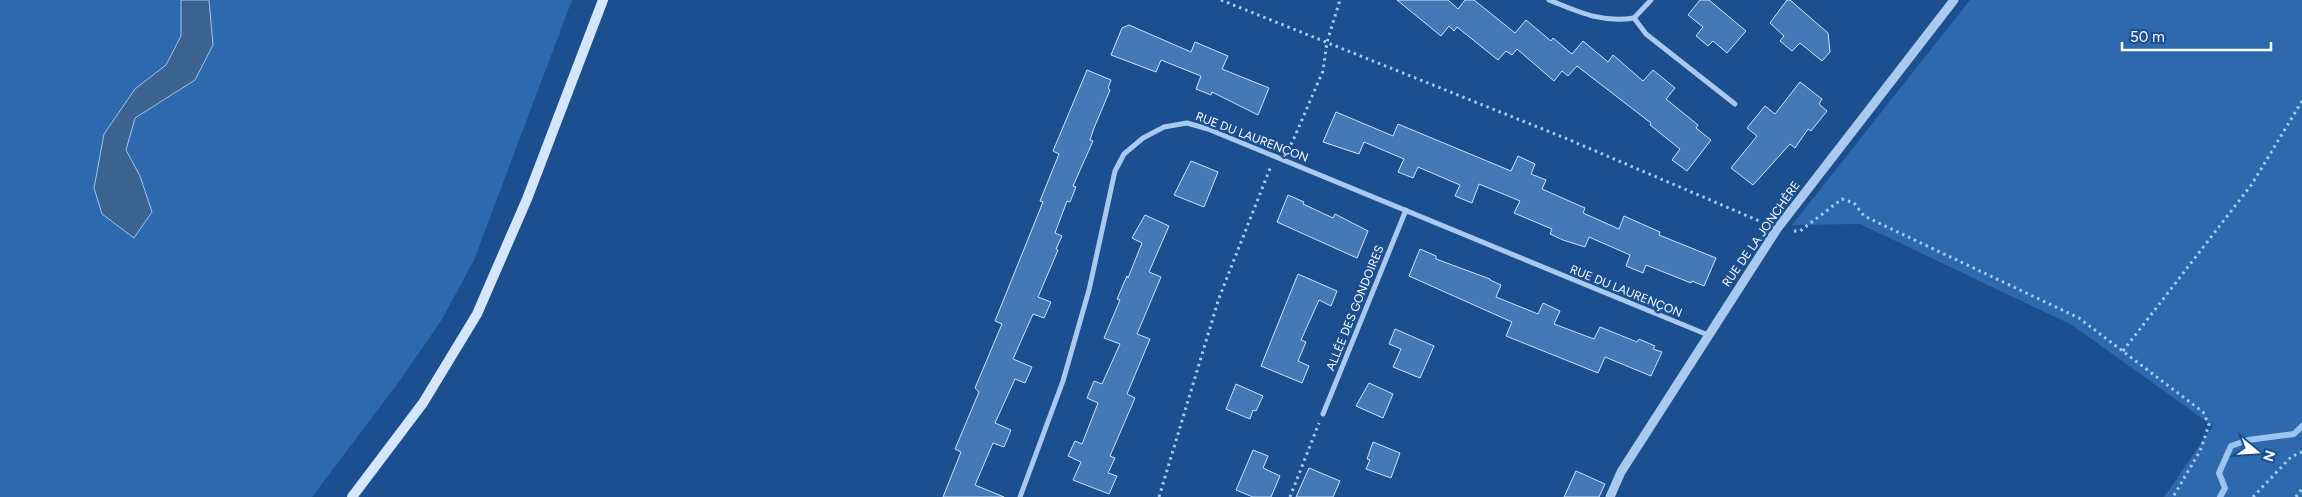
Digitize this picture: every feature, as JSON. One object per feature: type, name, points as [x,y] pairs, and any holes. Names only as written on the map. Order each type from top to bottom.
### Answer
[{"type":"main road","points":[[352,497],[423,403],[477,314],[527,198],[603,0]]},
{"type":"street","points":[[1549,0],[1594,17],[1617,20],[1634,18],[1651,0]]},
{"type":"street","name":"RUE DE LA JONCHÈRE","points":[[1610,497],[1621,472],[1777,229],[1954,0]]},
{"type":"street","points":[[1634,18],[1646,34],[1735,104]]},
{"type":"street","name":"RUE DU LAURENÇON","points":[[1020,497],[1063,381],[1089,290],[1115,171],[1124,154],[1143,138],[1164,127],[1186,123],[1208,129],[1708,335]]},
{"type":"street","name":"ALLÉE DES GONDOIRES","points":[[1323,414],[1406,210]]},
{"type":"path","points":[[1221,0],[1565,138],[1777,229],[1800,231],[1842,199],[1854,203],[1864,216],[2079,318],[2203,412],[2209,426],[2200,451],[2173,497]]},
{"type":"path","points":[[1159,497],[1220,298],[1275,156],[1292,143],[1323,71],[1327,42],[1340,0]]},
{"type":"path","points":[[2122,351],[2252,184],[2302,101]]},
{"type":"path","points":[[1290,497],[1323,414]]},
{"type":"path","points":[[2253,497],[2291,457],[2302,452]]},
{"type":"path","points":[[2296,497],[2302,490]]},
{"type":"shaded area","points":[[0,0],[572,0],[474,260],[441,321],[398,383],[312,497],[0,497]]},
{"type":"shaded area","points":[[181,0],[209,0],[213,45],[195,80],[135,118],[126,150],[140,176],[152,212],[134,238],[102,214],[94,188],[104,134],[135,89],[166,65],[181,36]]},
{"type":"shaded area","points":[[1970,0],[2302,0],[2302,497],[2164,497],[2213,426],[2072,325],[1860,224],[1792,225]]},
{"type":"building","points":[[1397,0],[1448,0],[1458,9],[1465,0],[1474,0],[1515,33],[1526,20],[1551,41],[1553,38],[1572,54],[1583,41],[1608,62],[1613,55],[1643,81],[1653,70],[1675,88],[1666,99],[1698,125],[1696,128],[1711,140],[1687,171],[1672,160],[1680,149],[1650,125],[1651,123],[1577,66],[1568,76],[1562,71],[1554,81],[1517,49],[1512,55],[1506,51],[1498,60],[1457,27],[1454,31],[1449,26],[1441,36]]},
{"type":"building","points":[[1700,0],[1709,0],[1746,31],[1727,53],[1713,41],[1708,46],[1696,36],[1703,27],[1688,15]]},
{"type":"building","points":[[1787,0],[1790,0],[1828,33],[1830,52],[1822,61],[1800,43],[1792,51],[1780,41],[1784,36],[1770,23]]},
{"type":"building","points":[[1129,25],[1191,52],[1195,42],[1228,56],[1222,69],[1269,88],[1258,115],[1212,92],[1211,95],[1196,89],[1201,76],[1161,60],[1156,72],[1111,55],[1122,28]]},
{"type":"building","points":[[1087,70],[1111,80],[1108,88],[1110,90],[1090,140],[1093,141],[1073,186],[1076,187],[1070,202],[1067,201],[1055,233],[1062,236],[1038,297],[1051,302],[1044,318],[1033,314],[1013,359],[1032,367],[1025,383],[1015,379],[995,423],[1011,430],[1004,447],[993,443],[975,485],[1004,497],[943,497],[961,452],[955,449],[979,392],[975,388],[1002,324],[995,321],[1043,202],[1040,201],[1059,154],[1053,151]]},
{"type":"building","points":[[1800,82],[1822,99],[1819,104],[1827,111],[1811,131],[1808,129],[1795,148],[1790,144],[1753,185],[1731,168],[1757,136],[1747,128],[1765,106],[1775,114]]},
{"type":"building","points":[[1336,112],[1393,136],[1398,124],[1511,171],[1518,156],[1535,164],[1531,174],[1546,180],[1542,189],[1585,208],[1583,213],[1619,229],[1624,216],[1660,232],[1659,235],[1716,258],[1704,286],[1692,281],[1691,283],[1646,265],[1643,273],[1626,266],[1630,255],[1589,237],[1585,247],[1550,234],[1552,229],[1514,213],[1520,201],[1479,184],[1472,203],[1455,196],[1460,185],[1418,167],[1413,178],[1398,172],[1404,159],[1364,142],[1359,154],[1323,142]]},
{"type":"building","points":[[1191,161],[1218,172],[1204,207],[1174,195]]},
{"type":"building","points":[[1288,195],[1333,218],[1335,214],[1368,231],[1357,258],[1277,222]]},
{"type":"building","points":[[1145,215],[1169,226],[1149,272],[1161,277],[1137,334],[1150,339],[1127,394],[1135,398],[1110,456],[1115,458],[1108,473],[1117,476],[1109,494],[1073,480],[1081,462],[1068,456],[1075,441],[1082,444],[1098,403],[1087,398],[1094,381],[1102,384],[1120,344],[1104,338],[1120,300],[1117,299],[1142,243],[1132,238]]},
{"type":"building","points":[[1420,249],[1436,256],[1436,259],[1501,285],[1496,297],[1538,314],[1543,303],[1560,311],[1554,324],[1594,339],[1600,327],[1637,342],[1639,339],[1655,346],[1653,349],[1662,352],[1651,376],[1605,357],[1598,373],[1506,336],[1512,322],[1409,276]]},
{"type":"building","points":[[1298,274],[1337,291],[1331,306],[1319,300],[1301,340],[1306,342],[1298,361],[1309,366],[1302,383],[1261,366]]},
{"type":"building","points":[[1395,329],[1434,346],[1420,378],[1393,367],[1401,349],[1389,344]]},
{"type":"building","points":[[1369,383],[1393,394],[1383,418],[1356,406]]},
{"type":"building","points":[[1236,384],[1263,396],[1256,411],[1253,410],[1250,419],[1226,409]]},
{"type":"building","points":[[1373,442],[1400,453],[1391,478],[1366,469],[1370,460],[1367,459]]},
{"type":"building","points":[[1253,450],[1268,456],[1263,468],[1280,476],[1271,497],[1253,497],[1236,490]]},
{"type":"building","points":[[1309,468],[1340,481],[1333,497],[1296,497]]},
{"type":"building","points":[[1576,471],[1605,484],[1599,497],[1564,497]]},
{"type":"waterway","points":[[2220,497],[2225,488],[2219,473],[2231,446],[2248,440],[2294,434],[2302,426]]}]
